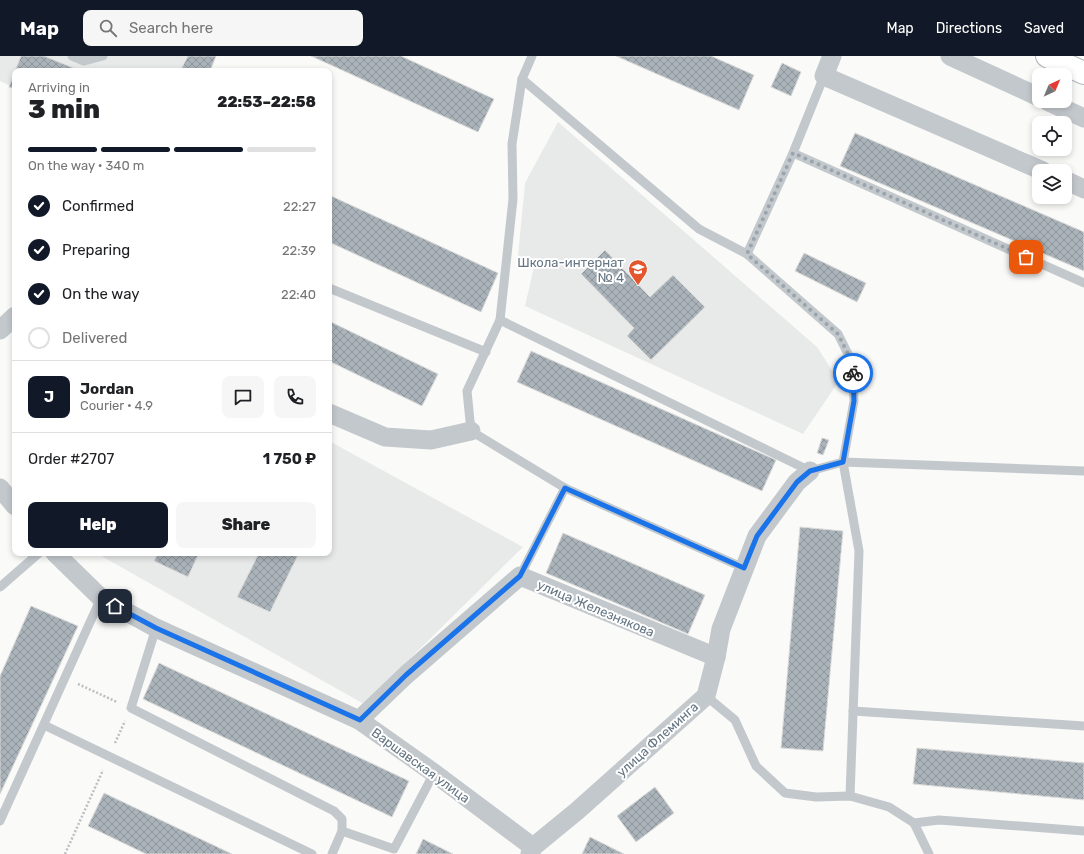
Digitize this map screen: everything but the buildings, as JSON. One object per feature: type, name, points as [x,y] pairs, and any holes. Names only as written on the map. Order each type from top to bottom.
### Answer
[{"type":"street","points":[[832,56],[824,76],[1032,166]]},
{"type":"street","points":[[950,56],[1032,94]]},
{"type":"street","points":[[1047,56],[1084,73]]},
{"type":"street","points":[[1062,108],[1084,118]]},
{"type":"street","points":[[1072,183],[1084,189]]},
{"type":"street","points":[[0,330],[12,319]]},
{"type":"street","points":[[332,415],[385,437],[431,440],[471,431]]},
{"type":"street","name":"улица Флеминга","points":[[531,851],[706,696],[716,657],[721,629],[757,536],[797,482],[810,471]]},
{"type":"street","points":[[0,488],[12,502]]},
{"type":"street","name":"Варшавская улица","points":[[58,556],[101,598],[156,628],[360,720],[434,773],[531,851]]},
{"type":"street","name":"улица Железнякова","points":[[360,720],[406,675],[520,576],[716,657]]},
{"type":"lane","points":[[72,56],[84,61],[103,56]]},
{"type":"lane","points":[[532,56],[522,79],[512,144],[513,199],[500,320],[467,391],[471,431],[565,488],[744,568]]},
{"type":"lane","points":[[747,254],[793,153],[824,76]]},
{"type":"lane","points":[[522,79],[698,229],[747,254],[838,334],[852,362],[854,401],[843,462],[859,551],[850,796]]},
{"type":"lane","points":[[793,153],[1084,283]]},
{"type":"lane","points":[[332,289],[486,352]]},
{"type":"lane","points":[[500,320],[810,471],[843,462],[1084,471]]},
{"type":"lane","points":[[520,576],[565,488]]},
{"type":"lane","points":[[0,587],[36,556]]},
{"type":"lane","points":[[0,821],[101,598]]},
{"type":"lane","points":[[156,628],[131,708],[334,811],[342,819],[342,831],[332,854]]},
{"type":"lane","points":[[706,696],[735,720],[756,766],[785,792],[816,797],[850,796],[889,807],[914,823],[929,854]]},
{"type":"lane","points":[[853,711],[1084,726]]},
{"type":"lane","points":[[44,725],[312,854]]},
{"type":"lane","points":[[342,831],[394,849],[434,773]]},
{"type":"lane","points":[[914,823],[939,820],[1084,831]]},
{"type":"shaded area","points":[[0,56],[212,56],[207,68],[12,68],[12,87],[0,81]]},
{"type":"shaded area","name":"Школа-интернат № 4","points":[[558,122],[817,347],[839,381],[803,434],[525,306],[534,267],[518,256],[525,183]]},
{"type":"shaded area","points":[[332,443],[523,547],[364,704],[101,556],[332,556]]},
{"type":"way so far","points":[[853,373],[852,362],[838,334],[747,254],[793,153],[1026,257]]},
{"type":"place","name":"Школа-интернат № 4","points":[[638,286]]},
{"type":"route","points":[[115,606],[156,628],[360,720],[406,675],[520,576],[565,488],[744,568],[757,536],[797,482],[810,471],[843,462],[854,401],[853,373]]}]
